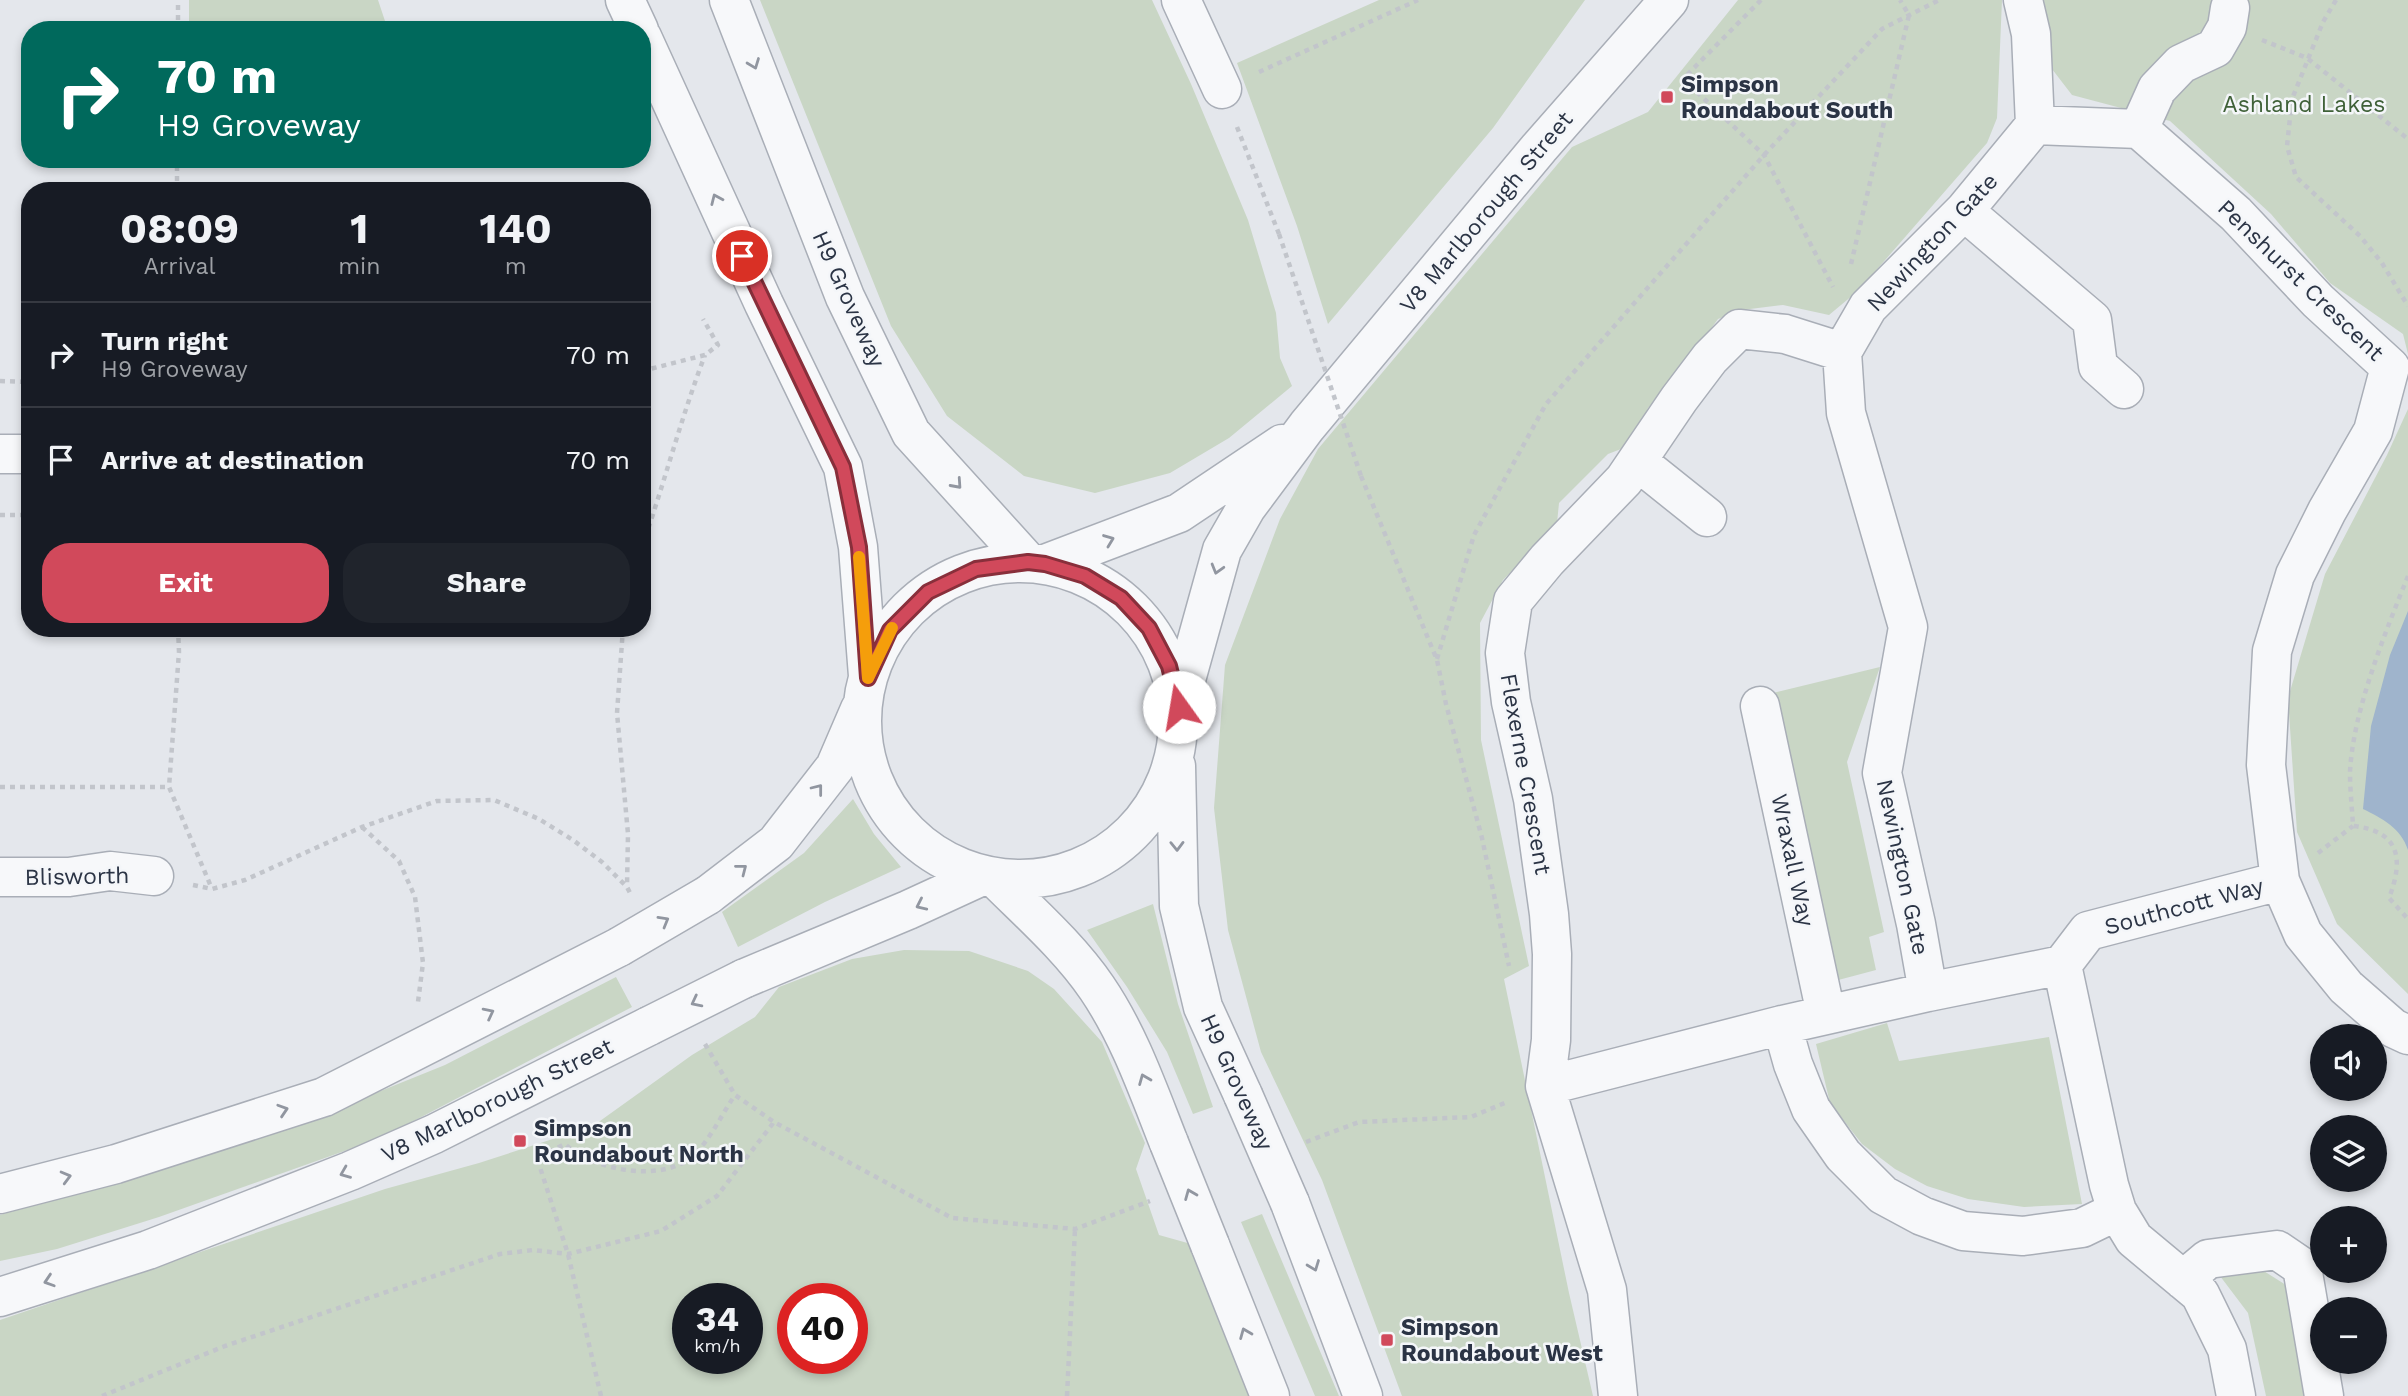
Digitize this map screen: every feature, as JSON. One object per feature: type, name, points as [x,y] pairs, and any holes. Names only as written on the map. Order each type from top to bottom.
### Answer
[{"type":"street","points":[[625,0],[635,21]]},
{"type":"street","name":"H9 Groveway","points":[[729,0],[845,297],[911,433],[1036,563]]},
{"type":"street","points":[[1181,0],[1222,89]]},
{"type":"street","name":"V8 Marlborough Street","points":[[1179,707],[1222,550],[1246,508],[1307,426],[1539,148],[1669,0]]},
{"type":"street","points":[[2023,0],[2031,34],[2035,125],[2138,130],[2157,89],[2181,64],[2215,48],[2227,21]]},
{"type":"street","points":[[0,1194],[116,1164],[324,1097],[619,947],[708,895],[776,843],[835,767],[865,689],[890,630],[928,592],[976,569],[1036,563],[1085,576],[1121,598],[1149,628],[1169,666],[1179,707],[1175,754],[1162,792],[1140,825],[1110,853],[1074,871],[1035,880],[989,877],[947,862],[915,840],[889,811],[872,777],[863,739],[865,689],[859,547],[843,467],[764,304],[651,57]]},
{"type":"street","name":"Newington Gate","points":[[1928,992],[1916,924],[1882,773],[1908,627],[1846,413],[1842,352],[1868,307],[1964,211],[2035,125]]},
{"type":"street","name":"Penshurst Crescent","points":[[2138,130],[2236,214],[2318,301],[2390,367],[2373,431],[2327,511],[2295,575],[2272,651],[2266,765],[2280,881],[2303,934],[2346,987],[2393,1028],[2408,1035]]},
{"type":"street","points":[[1964,211],[2092,320],[2098,366],[2124,389]]},
{"type":"street","name":"Flexerne Crescent","points":[[1618,1396],[1607,1290],[1545,1086],[1551,1040],[1552,954],[1533,800],[1511,702],[1505,653],[1513,601],[1547,559],[1624,480],[1710,358],[1739,329],[1785,334],[1842,352]]},
{"type":"street","name":"V8 Marlborough Street","points":[[1036,563],[1179,513],[1307,426]]},
{"type":"street","points":[[0,454],[21,454]]},
{"type":"street","points":[[1637,461],[1707,517]]},
{"type":"street","name":"Wraxall Way","points":[[1760,706],[1826,1014]]},
{"type":"street","name":"H9 Groveway","points":[[1175,754],[1179,906],[1203,1007],[1290,1203],[1363,1396]]},
{"type":"street","name":"Blisworth","points":[[0,877],[69,877],[110,871],[154,876]]},
{"type":"street","points":[[989,877],[1057,939],[1097,988],[1133,1052],[1270,1396]]},
{"type":"street","name":"V8 Marlborough Street","points":[[0,1297],[148,1250],[350,1171],[434,1134],[743,979],[989,877]]},
{"type":"street","name":"Southcott Way","points":[[2062,965],[2088,931],[2280,881]]},
{"type":"street","points":[[1545,1086],[1826,1014],[2062,965],[2109,1185],[2117,1211],[2134,1240],[2200,1294],[2227,1349],[2235,1396]]},
{"type":"street","points":[[1782,1025],[1793,1064],[1811,1109],[1843,1155],[1883,1195],[1912,1211],[1964,1230],[2023,1236],[2082,1228],[2117,1211]]},
{"type":"street","points":[[2183,1280],[2208,1259],[2277,1250],[2302,1267],[2324,1396]]},
{"type":"path","points":[[178,0],[178,21]]},
{"type":"path","points":[[1418,0],[1222,89],[1279,234],[1361,476],[1437,660],[1482,838],[1510,969]]},
{"type":"path","points":[[1761,0],[1684,79],[1764,155],[1835,291]]},
{"type":"path","points":[[1851,264],[1909,15],[1900,0]]},
{"type":"path","points":[[1437,660],[1474,535],[1546,404],[1764,155],[1882,29],[1939,0]]},
{"type":"path","points":[[2336,0],[2323,22],[2291,99],[2287,146],[2296,177],[2360,236],[2382,263],[2408,306]]},
{"type":"path","points":[[2227,21],[2307,58],[2408,139]]},
{"type":"path","points":[[651,368],[705,355],[718,345],[703,319]]},
{"type":"path","points":[[651,521],[687,403],[705,355]]},
{"type":"path","points":[[0,382],[21,382]]},
{"type":"path","points":[[0,515],[21,515]]},
{"type":"path","points":[[2408,576],[2375,660],[2358,722],[2350,771],[2353,826],[2368,828],[2385,837],[2398,857],[2397,877],[2389,898],[2408,919]]},
{"type":"path","points":[[178,637],[169,787],[212,889]]},
{"type":"path","points":[[622,637],[617,713],[628,834],[627,887]]},
{"type":"path","points":[[0,787],[169,787]]},
{"type":"path","points":[[154,876],[212,889],[245,880],[362,827],[437,801],[494,800],[539,819],[573,840],[602,862],[627,887],[632,898]]},
{"type":"path","points":[[362,827],[399,861],[415,897],[423,963],[418,1002]]},
{"type":"path","points":[[701,1035],[735,1095],[774,1122],[953,1218],[1075,1229],[1152,1200]]},
{"type":"path","points":[[1294,1147],[1359,1122],[1471,1117],[1545,1086]]},
{"type":"path","points":[[601,1396],[568,1254],[537,1158],[565,1144],[572,1151],[593,1161],[644,1172],[660,1171],[678,1165],[694,1155],[735,1095]]},
{"type":"path","points":[[102,1396],[225,1346],[500,1254],[533,1250],[568,1254],[661,1231],[717,1196],[774,1122]]},
{"type":"path","points":[[1067,1396],[1075,1229]]},
{"type":"green space","points":[[189,0],[378,0],[385,21],[189,21]]},
{"type":"green space","points":[[760,0],[1152,0],[1191,84],[1248,220],[1276,313],[1280,358],[1292,386],[1229,438],[1170,473],[1095,493],[1024,476],[947,416],[891,326]]},
{"type":"green space","points":[[1379,0],[1585,0],[1493,128],[1328,324],[1297,226],[1237,63]]},
{"type":"green space","points":[[1738,0],[2002,0],[1997,118],[1987,143],[1859,290],[1829,315],[1783,305],[1742,310],[1718,319],[1680,371],[1648,408],[1634,444],[1608,454],[1559,503],[1556,533],[1545,537],[1503,580],[1480,623],[1481,740],[1529,966],[1504,979],[1593,1396],[1402,1396],[1322,1180],[1261,1052],[1228,930],[1214,808],[1225,665],[1280,519],[1318,449],[1572,147],[1648,112]]},
{"type":"green space","name":"Ashland Lakes","points":[[2044,0],[2408,0],[2408,354],[2403,334],[2330,283],[2271,214],[2170,121],[2072,95],[2052,69]]},
{"type":"green space","points":[[2408,409],[2408,994],[2337,924],[2297,832],[2288,698],[2325,574]]},
{"type":"green space","points":[[1880,667],[1847,762],[1884,932],[1869,937],[1876,970],[1827,983],[1765,695]]},
{"type":"green space","points":[[853,799],[874,834],[901,867],[738,947],[722,912],[804,853]]},
{"type":"green space","points":[[1153,904],[1178,1004],[1213,1107],[1193,1114],[1167,1052],[1127,987],[1087,930]]},
{"type":"green space","points":[[904,950],[969,951],[1028,971],[1054,989],[1102,1042],[1145,1143],[1136,1169],[1159,1235],[1191,1244],[1256,1396],[0,1396],[0,1320],[385,1189],[479,1163],[593,1126],[692,1055],[755,1017],[779,987],[852,959]]},
{"type":"green space","points":[[616,977],[632,1007],[381,1138],[159,1217],[57,1249],[0,1261],[0,1215],[150,1170],[336,1109],[445,1065]]},
{"type":"green space","points":[[1887,1023],[1899,1061],[2049,1037],[2082,1204],[2024,1207],[1968,1199],[1927,1186],[1895,1169],[1862,1144],[1830,1103],[1816,1044]]},
{"type":"green space","points":[[1262,1214],[1339,1396],[1315,1396],[1241,1222]]},
{"type":"green space","points":[[2259,1268],[2286,1285],[2310,1396],[2266,1396],[2248,1313],[2217,1272]]},
{"type":"water","points":[[2408,611],[2408,850],[2396,830],[2363,809],[2371,726],[2390,655]]},
{"type":"slow traffic","points":[[859,557],[868,678],[892,628]]},
{"type":"place","name":"Simpson Roundabout South","points":[[1667,97]]},
{"type":"place","name":"Simpson Roundabout North","points":[[520,1141]]},
{"type":"place","name":"Simpson Roundabout West","points":[[1387,1340]]},
{"type":"route","points":[[742,256],[843,467],[859,547],[868,678],[890,630],[928,592],[976,569],[1028,562],[1045,564],[1085,576],[1121,598],[1149,628],[1169,666],[1179,707]]}]
